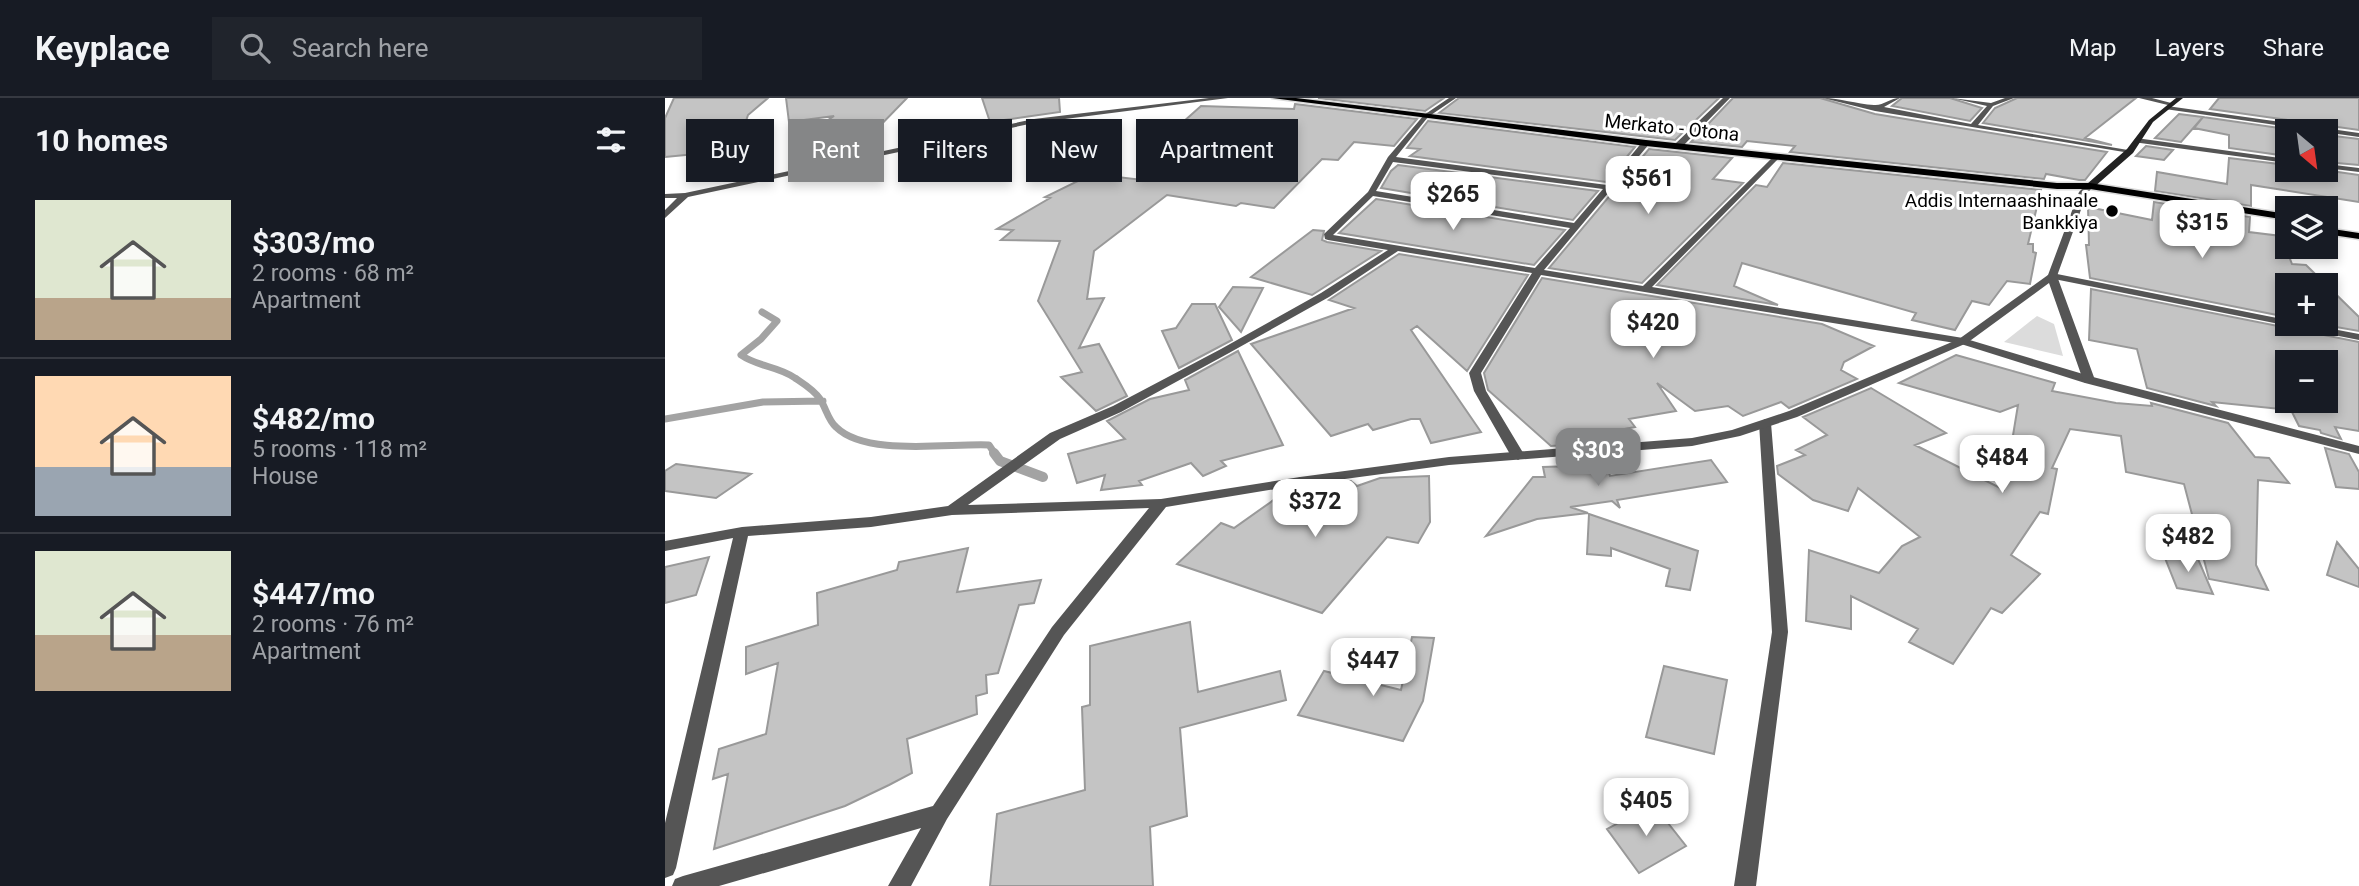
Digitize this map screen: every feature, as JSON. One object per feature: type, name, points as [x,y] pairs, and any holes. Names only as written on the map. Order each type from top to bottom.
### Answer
[{"type":"main road","name":"Merkato - Otona","points":[[1276,98],[1646,143],[2087,189]]},
{"type":"main road","points":[[2087,189],[2130,151],[2151,121],[2173,103]]},
{"type":"main road","points":[[2087,189],[2275,215]]},
{"type":"main road","points":[[2087,189],[2275,223]]},
{"type":"main road","points":[[2338,225],[2359,228]]},
{"type":"main road","points":[[2338,233],[2359,236]]},
{"type":"street","points":[[665,196],[685,195],[1034,121],[1225,98]]},
{"type":"street","points":[[1453,98],[1426,116],[1391,159],[1371,193],[1328,237],[1963,341],[2089,380],[2359,450]]},
{"type":"street","points":[[1710,98],[1725,99]]},
{"type":"street","points":[[1826,98],[1875,109],[2130,151]]},
{"type":"street","points":[[1875,109],[1897,98]]},
{"type":"street","points":[[1955,98],[1991,105]]},
{"type":"street","points":[[1973,126],[1991,105],[2011,98]]},
{"type":"street","points":[[2142,98],[2275,125]]},
{"type":"street","points":[[1678,146],[1725,99]]},
{"type":"street","points":[[2338,133],[2359,135]]},
{"type":"street","points":[[2136,140],[2275,158]]},
{"type":"street","points":[[1518,456],[1480,391],[1475,373],[1538,271],[1646,143]]},
{"type":"street","points":[[1645,289],[1776,156]]},
{"type":"street","points":[[1391,159],[1607,187]]},
{"type":"street","points":[[2338,167],[2359,170]]},
{"type":"street","points":[[665,546],[742,532],[871,522],[953,510],[1161,503],[1449,461],[1692,442],[1735,433],[1856,388],[1963,341],[2052,276],[2087,189]]},
{"type":"street","points":[[1371,193],[1577,226]]},
{"type":"street","points":[[665,215],[685,195]]},
{"type":"street","points":[[953,510],[999,474],[1055,436],[1117,409],[1247,339],[1325,296],[1395,249]]},
{"type":"street","points":[[2052,276],[2275,320]]},
{"type":"street","points":[[2052,276],[2089,380]]},
{"type":"street","points":[[2338,333],[2359,337]]},
{"type":"street","points":[[1745,886],[1780,632],[1765,423]]},
{"type":"street","points":[[899,886],[940,813],[1058,631],[1161,503]]},
{"type":"street","points":[[665,868],[742,532]]},
{"type":"street","points":[[683,886],[940,813]]},
{"type":"shaded area","points":[[2037,316],[2054,324],[2063,356],[2004,342]]},
{"type":"building","points":[[674,98],[768,98],[747,119],[686,119],[686,155],[665,157],[665,118]]},
{"type":"building","points":[[786,98],[907,98],[884,122],[884,119],[830,119],[834,116],[789,119]]},
{"type":"building","points":[[982,98],[1059,98],[1060,112],[1011,119],[989,119]]},
{"type":"building","points":[[1318,98],[1444,98],[1425,111]]},
{"type":"building","points":[[1459,98],[1719,98],[1675,140],[1439,113]]},
{"type":"building","points":[[1733,98],[1820,98],[1875,114],[2107,152],[2085,180],[2079,180],[2046,174],[2044,179],[1790,152],[1795,146],[1747,141],[1742,147],[1691,142]]},
{"type":"building","points":[[1902,98],[1950,98],[1982,108],[1970,121],[1892,106]]},
{"type":"building","points":[[2017,98],[2136,98],[2085,138],[2112,145],[1983,123],[1995,108]]},
{"type":"building","points":[[2219,98],[2359,98],[2359,130],[2338,127],[2338,119],[2281,119],[2210,109]]},
{"type":"building","points":[[1295,104],[1417,119],[1394,146],[1354,142],[1338,160],[1322,159],[1274,208],[1241,203],[1236,206],[1167,195],[1094,251],[1087,299],[1104,298],[1079,348],[1099,344],[1127,396],[1096,411],[1061,377],[1082,372],[1038,301],[1060,241],[1001,240],[1013,230],[997,229],[1050,198],[1045,197],[1076,182],[1122,182],[1122,178],[1136,179],[1136,182],[1298,182],[1298,119],[1186,119],[1201,106],[1294,109]]},
{"type":"building","points":[[2179,114],[2203,117],[2181,142],[2155,138]]},
{"type":"building","points":[[2203,117],[2275,127],[2275,154],[2229,148],[2229,135],[2194,128]]},
{"type":"building","points":[[1428,121],[1635,147],[1606,182],[1410,156],[1420,149],[1407,148]]},
{"type":"building","points":[[2338,136],[2359,139],[2359,165],[2338,163]]},
{"type":"building","points":[[2146,146],[2173,150],[2164,160],[2136,156]]},
{"type":"building","points":[[1649,149],[1732,158],[1713,179],[1743,183],[1642,283],[1549,268]]},
{"type":"building","points":[[2229,158],[2275,164],[2275,182],[2338,182],[2338,172],[2359,175],[2359,202],[2338,199],[2338,196],[2321,196],[2251,185],[2251,206],[2155,191],[2157,172],[2227,184]]},
{"type":"building","points":[[1783,163],[2041,190],[2028,244],[2033,244],[2033,252],[2036,253],[2030,284],[2007,281],[1989,305],[1972,301],[1955,330],[1912,320],[1916,313],[1742,263],[1734,286],[1778,305],[1657,285],[1756,185],[1767,187]]},
{"type":"building","points":[[1398,165],[1598,191],[1573,220],[1381,188]]},
{"type":"building","points":[[1376,199],[1565,230],[1534,265],[1339,233]]},
{"type":"building","points":[[2154,202],[2250,217],[2249,232],[2275,235],[2275,259],[2290,259],[2292,264],[2306,265],[2314,273],[2275,273],[2275,315],[2090,278],[2086,245],[2089,245],[2088,207],[2152,220]]},
{"type":"building","points":[[1313,230],[1324,231],[1322,240],[1327,242],[1381,251],[1312,295],[1251,277]]},
{"type":"building","points":[[1399,254],[1528,275],[1467,371],[1417,326],[1411,330],[1481,432],[1431,443],[1420,419],[1411,419],[1373,430],[1368,424],[1331,436],[1251,344],[1354,308],[1329,300]]},
{"type":"building","points":[[1542,278],[1822,324],[1874,346],[1844,362],[1841,370],[1857,379],[1789,408],[1781,402],[1743,416],[1728,406],[1695,411],[1657,383],[1676,411],[1629,419],[1635,427],[1597,434],[1600,443],[1551,446],[1488,390],[1484,373]]},
{"type":"building","points":[[1233,287],[1263,288],[1241,332],[1219,307]]},
{"type":"building","points":[[2091,289],[2275,325],[2275,336],[2329,336],[2359,342],[2359,431],[2335,427],[2341,439],[2321,433],[2320,430],[2299,426],[2292,413],[2338,413],[2338,350],[2275,350],[2275,408],[2212,402],[2216,406],[2147,388],[2137,349],[2089,340]]},
{"type":"building","points":[[2338,296],[2359,317],[2359,331],[2338,327]]},
{"type":"building","points":[[1192,304],[1215,304],[1232,340],[1179,368],[1162,331],[1176,328]]},
{"type":"building","points":[[1238,351],[1283,445],[1221,461],[1226,466],[1203,476],[1191,463],[1139,481],[1142,485],[1101,490],[1105,475],[1077,483],[1068,454],[1125,439],[1107,421],[1150,399],[1189,390],[1185,380]]},
{"type":"building","points":[[1956,355],[2055,383],[2052,391],[2116,403],[2152,406],[2151,403],[2228,423],[2255,457],[2269,458],[2289,483],[2258,480],[2256,565],[2268,590],[2209,579],[2184,484],[2126,472],[2121,436],[2070,429],[2052,468],[2057,469],[2048,514],[2040,512],[2011,555],[2040,574],[2002,613],[1991,608],[1953,664],[1909,642],[1918,629],[1851,596],[1851,629],[1806,621],[1809,550],[1879,573],[1902,546],[1920,537],[1858,488],[1848,511],[1813,500],[1778,474],[1777,466],[1805,455],[1796,450],[1827,435],[1803,417],[1871,388],[1946,433],[1915,445],[2004,490],[2018,405],[2000,412],[1899,383]]},
{"type":"building","points":[[2325,448],[2349,454],[2359,472],[2359,489],[2336,487]]},
{"type":"building","points":[[1604,456],[1610,476],[1711,460],[1727,482],[1617,500],[1620,508],[1612,501],[1570,507],[1588,513],[1537,519],[1486,536],[1533,477],[1545,477],[1543,467],[1573,466],[1565,459]]},
{"type":"building","points":[[676,464],[751,474],[716,498],[665,491],[665,471]]},
{"type":"building","points":[[1429,476],[1430,522],[1418,543],[1387,537],[1322,613],[1177,564],[1221,523],[1234,528],[1285,492],[1298,498],[1333,483],[1351,481],[1357,486],[1380,478]]},
{"type":"building","points":[[1589,514],[1698,551],[1690,590],[1666,586],[1670,569],[1611,548],[1611,556],[1587,554]]},
{"type":"building","points":[[2337,542],[2359,569],[2359,587],[2327,575]]},
{"type":"building","points":[[968,548],[957,592],[1041,580],[1034,603],[1019,605],[998,673],[986,675],[987,693],[976,696],[977,714],[907,739],[912,773],[889,785],[845,806],[714,849],[728,774],[713,779],[719,749],[766,734],[778,663],[746,674],[746,647],[818,625],[817,593],[897,570],[899,562]]},
{"type":"building","points":[[2163,553],[2198,559],[2213,594],[2177,588]]},
{"type":"building","points":[[709,557],[696,595],[665,603],[665,567]]},
{"type":"building","points":[[1190,622],[1198,692],[1280,671],[1286,700],[1180,728],[1187,816],[1150,827],[1153,886],[990,886],[997,814],[1085,790],[1082,707],[1090,705],[1090,646]]},
{"type":"building","points":[[1412,637],[1434,638],[1423,701],[1403,741],[1298,715],[1324,671],[1401,690]]},
{"type":"building","points":[[1664,666],[1727,680],[1714,754],[1646,737]]},
{"type":"building","points":[[1653,804],[1686,846],[1639,873],[1607,829]]},
{"type":"waterway","points":[[762,312],[777,321],[761,339],[741,355],[788,374],[809,387],[821,401]]},
{"type":"waterway","points":[[665,419],[763,402],[821,401]]},
{"type":"waterway","points":[[821,401],[836,427],[867,442],[909,446],[989,445],[995,454]]},
{"type":"waterway","points":[[994,453],[1000,461],[1043,477]]},
{"type":"place","name":"Addis Internaashinaale Bankkiya","points":[[2112,211]]}]
